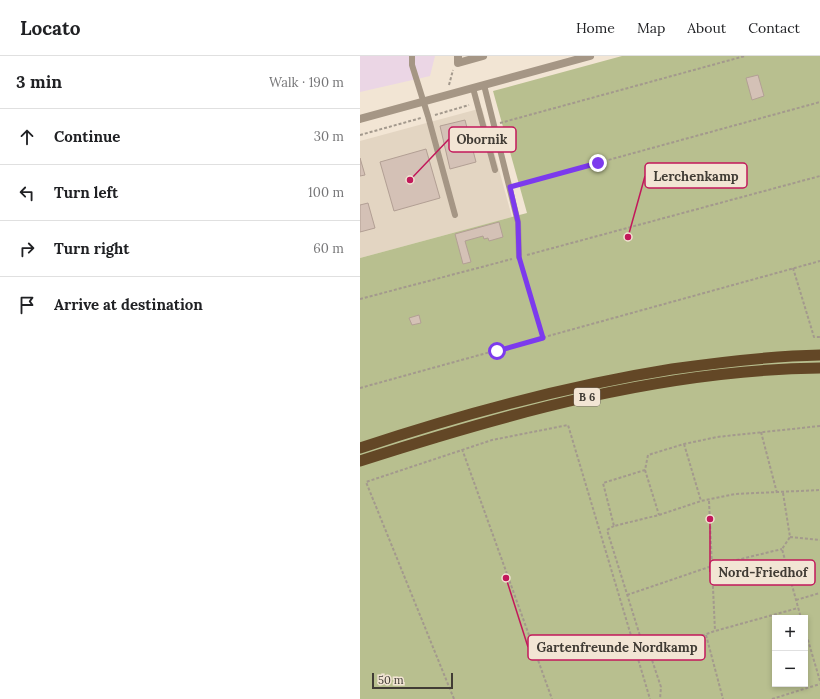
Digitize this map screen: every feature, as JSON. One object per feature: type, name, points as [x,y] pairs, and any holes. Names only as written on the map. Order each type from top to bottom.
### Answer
[{"type":"highway","name":"B 6","points":[[360,448],[495,408],[597,383],[642,374],[724,362],[778,356],[820,355]]},
{"type":"highway","name":"B 6","points":[[360,461],[451,432],[540,408],[600,394],[645,385],[726,373],[779,368],[820,368]]},
{"type":"street","points":[[458,56],[458,63],[483,56]]},
{"type":"street","points":[[360,119],[590,56]]},
{"type":"lane","points":[[412,56],[412,65],[424,102],[455,215]]},
{"type":"lane","points":[[484,85],[518,222],[519,257]]},
{"type":"lane","points":[[473,88],[495,170]]},
{"type":"path","points":[[493,124],[745,56]]},
{"type":"path","points":[[510,187],[820,102]]},
{"type":"path","points":[[360,299],[820,176]]},
{"type":"path","points":[[519,257],[543,338]]},
{"type":"path","points":[[360,388],[793,268],[820,262]]},
{"type":"path","points":[[793,268],[814,337],[820,338]]},
{"type":"path","points":[[454,699],[366,482],[492,440],[568,425],[650,699]]},
{"type":"path","points":[[659,515],[645,470],[648,455],[684,444],[717,437],[820,426]]},
{"type":"path","points":[[761,432],[777,493]]},
{"type":"path","points":[[684,444],[701,501]]},
{"type":"path","points":[[462,449],[552,699]]},
{"type":"path","points":[[614,526],[603,483],[645,470]]},
{"type":"path","points":[[798,608],[715,631],[646,655],[607,530],[614,526],[659,515],[701,501],[735,494],[783,493],[820,490]]},
{"type":"path","points":[[627,595],[712,566],[782,549],[790,537],[783,493]]},
{"type":"path","points":[[708,500],[715,631]]},
{"type":"path","points":[[790,537],[820,540]]},
{"type":"path","points":[[782,549],[800,615]]},
{"type":"path","points":[[796,600],[820,593]]},
{"type":"path","points":[[706,635],[724,699]]},
{"type":"path","points":[[772,699],[820,682],[808,640]]},
{"type":"path","points":[[650,654],[661,687],[660,699]]},
{"type":"shaded area","points":[[360,56],[435,56],[430,76],[360,92]]},
{"type":"shaded area","points":[[482,108],[512,217],[360,258],[360,141]]},
{"type":"green space","points":[[622,56],[820,56],[820,699],[360,699],[360,258],[527,213],[493,91]]},
{"type":"building","points":[[758,75],[764,96],[752,100],[746,78]]},
{"type":"building","points":[[465,120],[476,162],[450,169],[440,126]]},
{"type":"building","points":[[426,149],[440,198],[394,211],[380,162]]},
{"type":"building","points":[[360,158],[365,175],[360,176]]},
{"type":"building","points":[[368,203],[375,228],[360,232],[360,205]]},
{"type":"building","points":[[499,222],[503,237],[489,241],[488,238],[484,239],[483,236],[465,241],[471,262],[463,264],[455,234]]},
{"type":"building","points":[[419,315],[421,323],[412,325],[409,318]]},
{"type":"place","name":"Obornik","points":[[410,180]]},
{"type":"place","name":"Lerchenkamp","points":[[628,237]]},
{"type":"place","name":"Nord-Friedhof","points":[[710,519]]},
{"type":"place","name":"Gartenfreunde Nordkamp","points":[[506,578]]},
{"type":"route","points":[[497,351],[543,338],[519,257],[518,222],[510,187],[598,163]]}]
